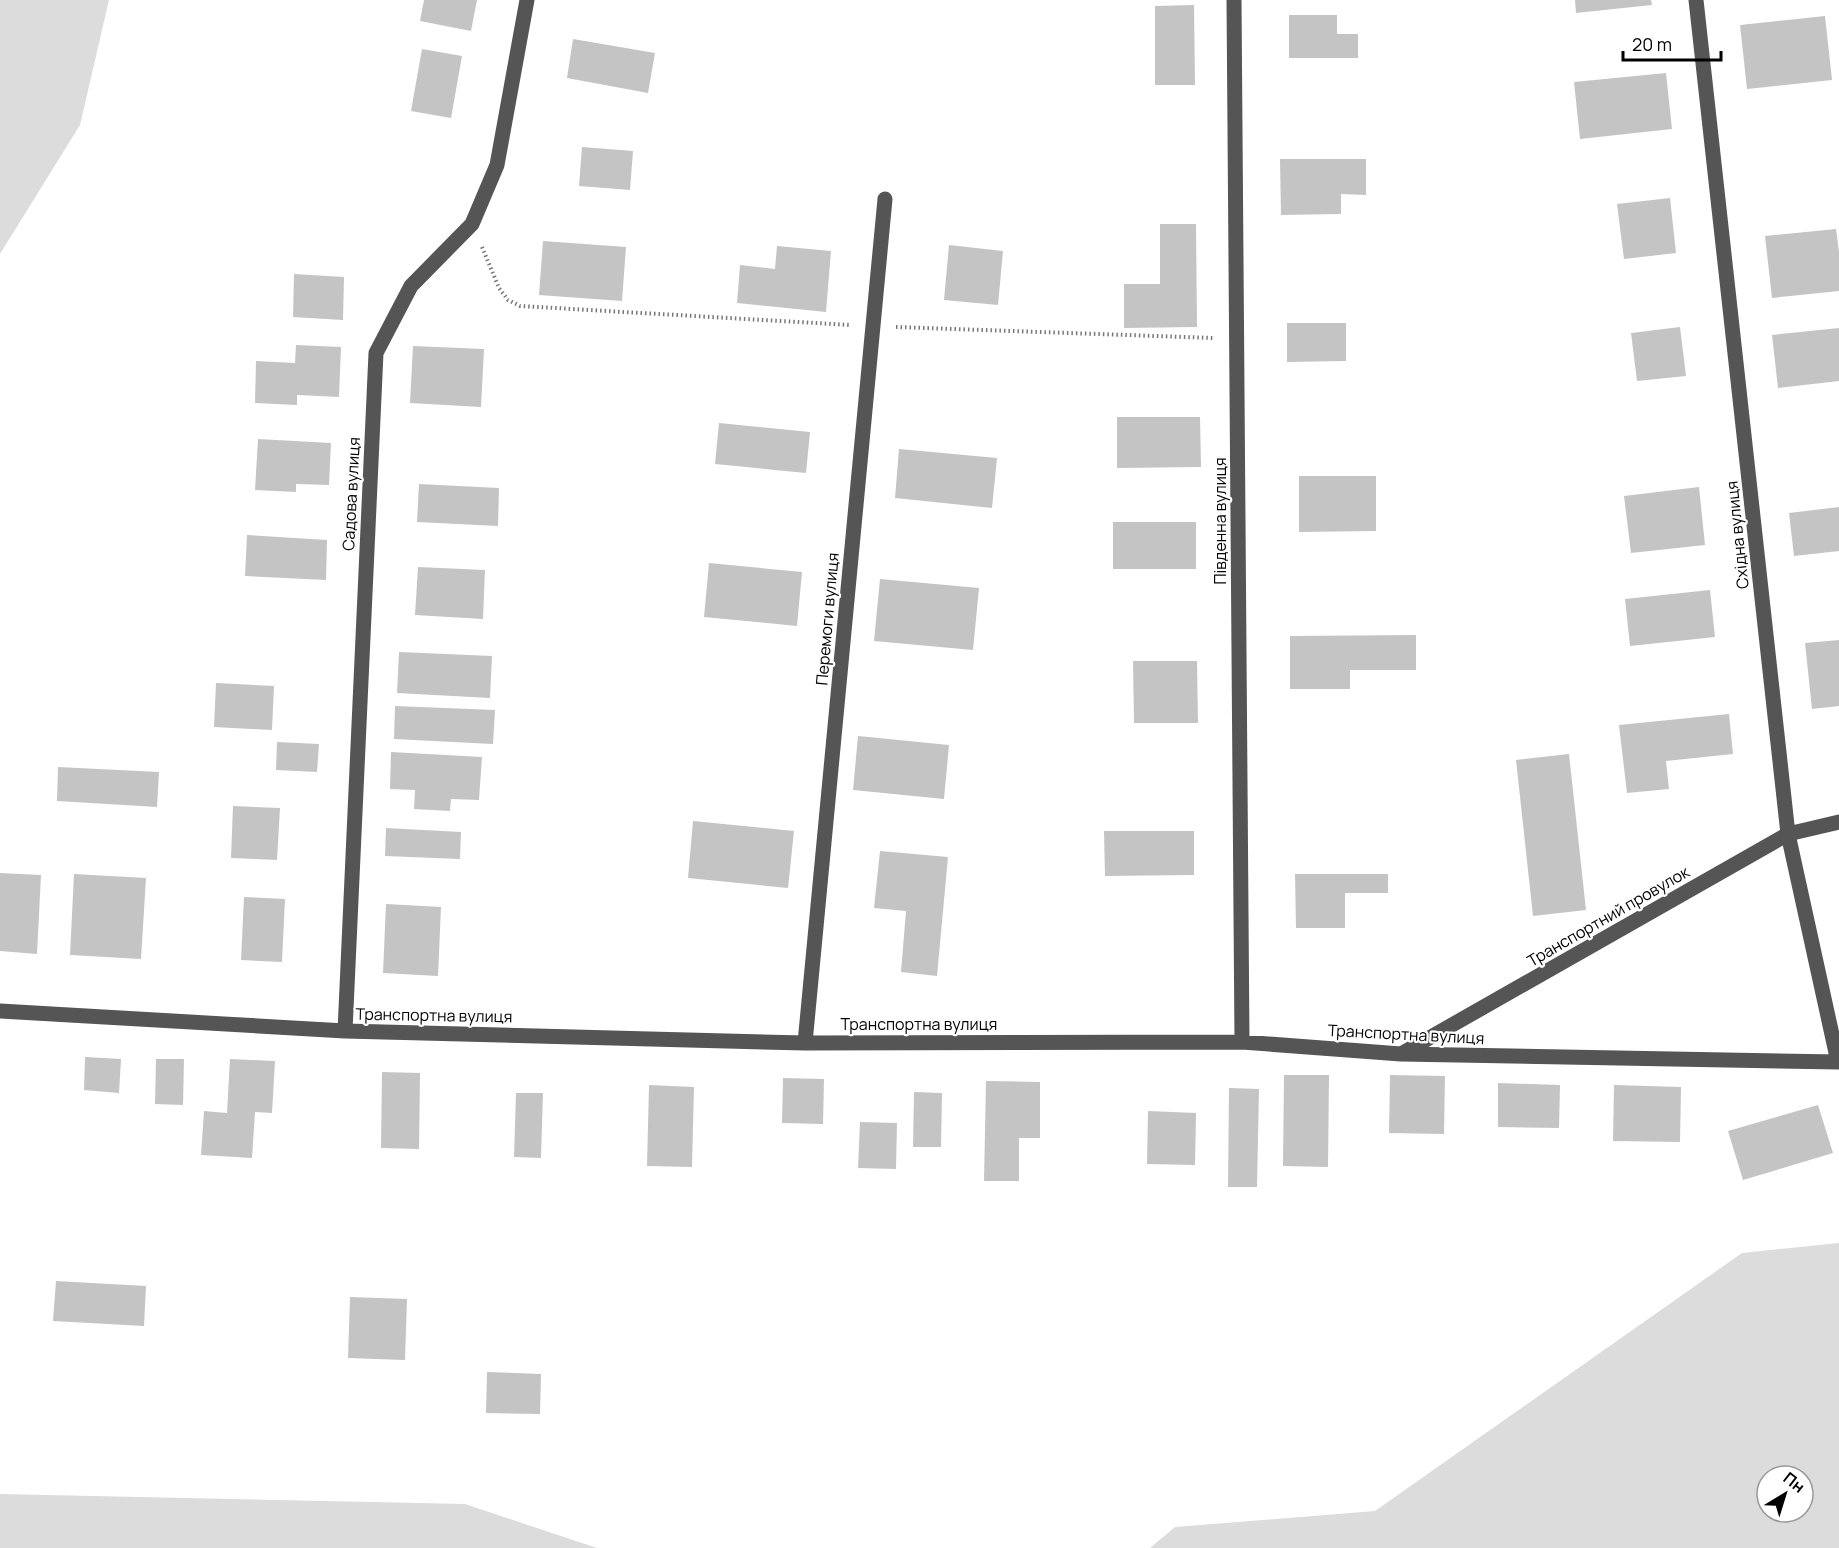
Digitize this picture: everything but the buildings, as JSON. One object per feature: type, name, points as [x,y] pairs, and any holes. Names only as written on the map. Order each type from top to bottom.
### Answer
[{"type":"street","name":"Садова вулиця","points":[[345,1031],[376,353],[411,286],[472,224],[497,165],[527,0]]},
{"type":"street","name":"Південна вулиця","points":[[1234,0],[1242,1042]]},
{"type":"street","name":"Східна вулиця","points":[[1696,0],[1788,834],[1838,1062]]},
{"type":"street","name":"Перемоги вулиця","points":[[805,1042],[885,199]]},
{"type":"street","name":"Транспортний провулок","points":[[1401,1054],[1788,834],[1839,822]]},
{"type":"street","name":"Транспортна вулиця","points":[[0,1011],[345,1031],[805,1042],[1242,1042],[1401,1054],[1838,1062]]},
{"type":"path","points":[[472,224],[499,288],[508,300],[520,306],[873,326],[1237,339]]},
{"type":"shaded area","points":[[0,0],[109,0],[80,125],[0,254]]},
{"type":"shaded area","points":[[1839,1243],[1839,1548],[1150,1548],[1175,1527],[1375,1511],[1742,1253]]},
{"type":"shaded area","points":[[0,1494],[465,1504],[597,1548],[0,1548]]}]
